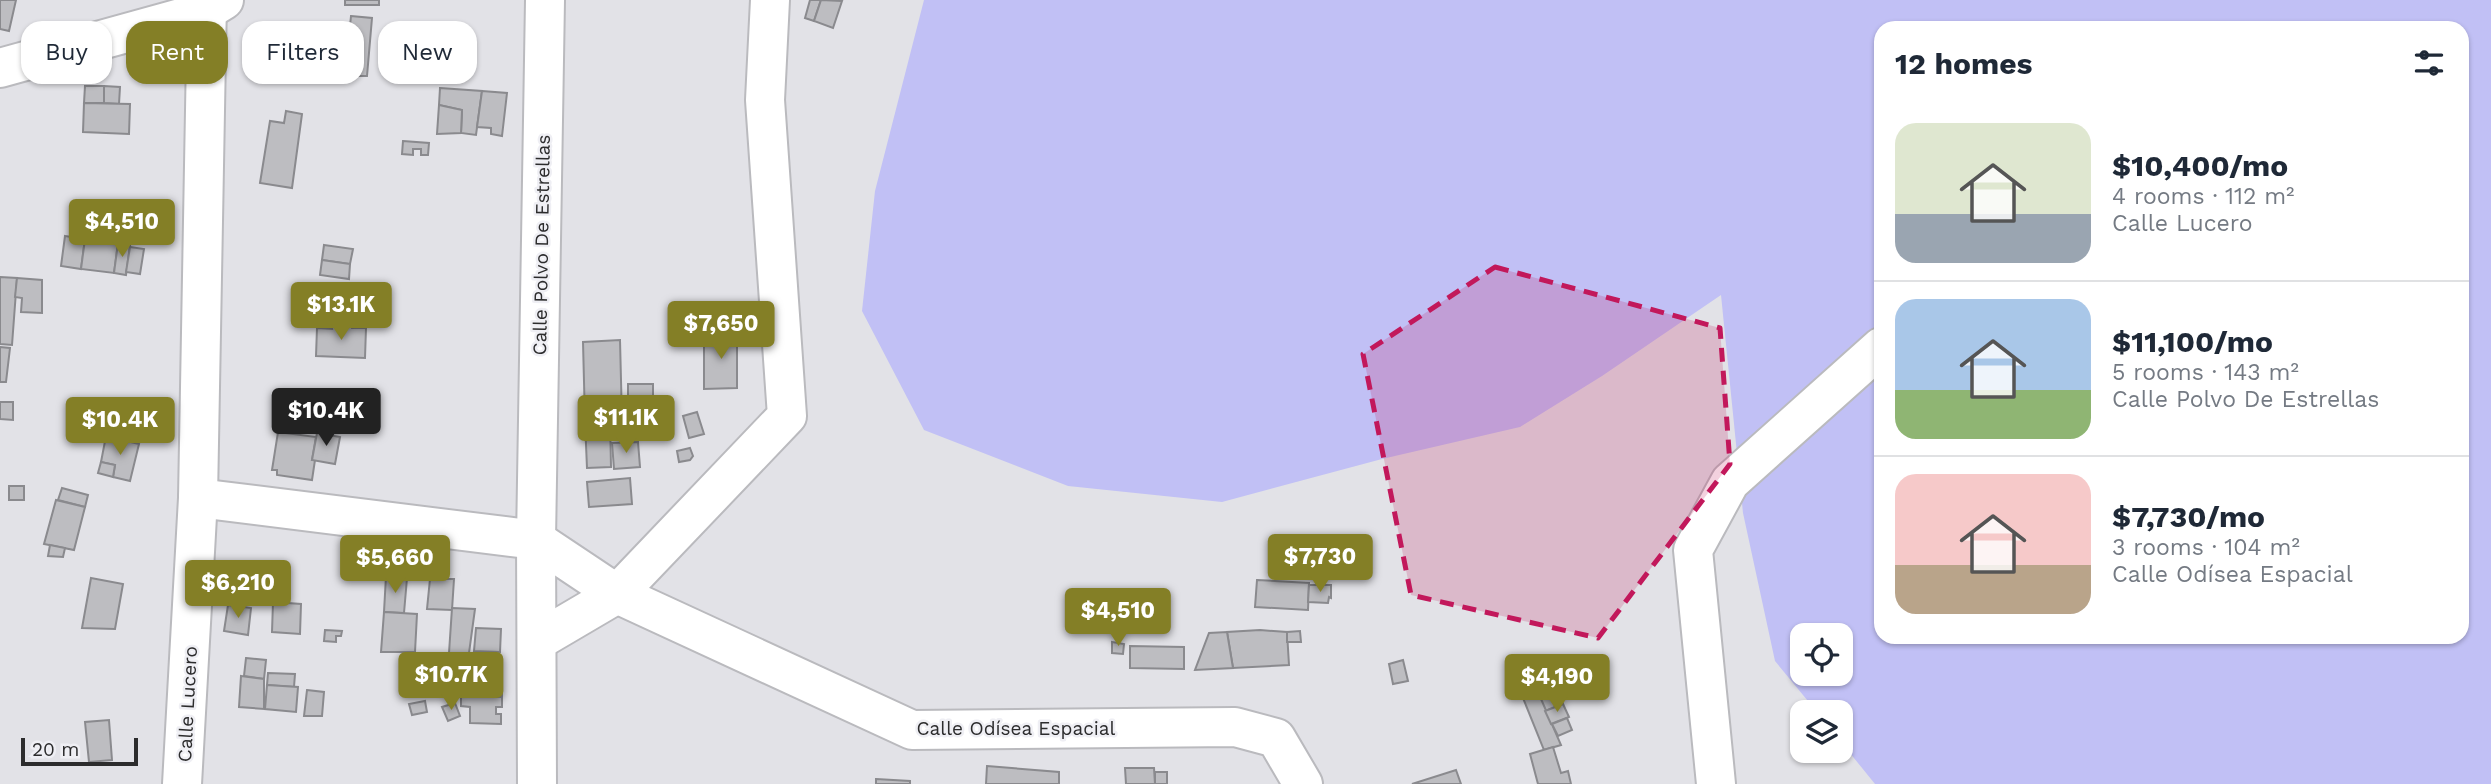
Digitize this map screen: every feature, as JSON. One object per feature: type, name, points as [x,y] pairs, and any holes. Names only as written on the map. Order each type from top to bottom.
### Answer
[{"type":"street","name":"Calle Polvo De Estrellas","points":[[537,784],[537,540],[545,0]]},
{"type":"street","points":[[537,641],[617,594],[787,416],[765,100],[770,0]]},
{"type":"street","points":[[0,68],[212,4]]},
{"type":"street","name":"Calle Lucero","points":[[182,784],[198,498],[212,4]]},
{"type":"street","points":[[1716,784],[1693,550],[1730,482],[1874,353]]},
{"type":"street","points":[[198,498],[537,540]]},
{"type":"street","name":"Calle Odísea Espacial","points":[[537,540],[617,594],[912,730],[1235,727],[1276,738],[1303,784]]},
{"type":"highlighted area","points":[[1495,267],[1720,328],[1730,464],[1598,638],[1411,595],[1363,354]]},
{"type":"shaded area","points":[[924,0],[2491,0],[2491,784],[1875,784],[1853,757],[1853,700],[1807,700],[1796,686],[1853,686],[1853,623],[1790,623],[1790,679],[1775,661],[1743,513],[1721,295],[1602,376],[1520,427],[1382,459],[1222,502],[1068,486],[924,430],[862,311],[875,191]]},
{"type":"building","points":[[0,0],[16,0],[9,31],[0,29]]},
{"type":"building","points":[[345,0],[379,0],[379,5],[345,5]]},
{"type":"building","points":[[810,0],[821,0],[814,21],[805,18]]},
{"type":"building","points":[[821,0],[842,1],[833,28],[814,21]]},
{"type":"building","points":[[351,16],[372,18],[367,76],[364,76],[364,21],[350,21]]},
{"type":"building","points":[[85,86],[104,86],[104,103],[84,103]]},
{"type":"building","points":[[104,86],[120,87],[119,104],[104,103]]},
{"type":"building","points":[[440,88],[482,91],[476,135],[461,133],[462,110],[439,105]]},
{"type":"building","points":[[482,91],[507,93],[502,136],[491,134],[491,128],[477,127]]},
{"type":"building","points":[[84,103],[130,104],[129,134],[83,132]]},
{"type":"building","points":[[439,105],[462,110],[461,133],[437,134]]},
{"type":"building","points":[[286,111],[302,114],[292,188],[260,183],[270,121],[284,123]]},
{"type":"building","points":[[403,141],[429,143],[428,155],[421,155],[421,149],[413,149],[413,155],[402,154]]},
{"type":"building","points":[[65,236],[85,239],[81,269],[61,266]]},
{"type":"building","points":[[85,239],[118,243],[114,273],[81,269]]},
{"type":"building","points":[[118,243],[130,245],[126,275],[114,273]]},
{"type":"building","points":[[324,245],[353,249],[350,264],[322,260]]},
{"type":"building","points":[[130,247],[144,249],[140,274],[126,272]]},
{"type":"building","points":[[322,260],[350,264],[349,279],[320,275]]},
{"type":"building","points":[[0,277],[17,278],[12,345],[0,344]]},
{"type":"building","points":[[17,278],[42,280],[42,313],[21,312],[22,298],[15,297]]},
{"type":"building","points":[[331,324],[351,324],[352,328],[366,328],[365,358],[316,356],[317,328],[332,329]]},
{"type":"building","points":[[737,333],[737,388],[704,389],[704,334]]},
{"type":"building","points":[[620,340],[622,420],[585,421],[583,342]]},
{"type":"building","points":[[0,347],[10,348],[6,382],[0,382]]},
{"type":"building","points":[[628,384],[653,384],[653,418],[628,417]]},
{"type":"building","points":[[0,402],[13,402],[13,420],[0,419]]},
{"type":"building","points":[[697,412],[704,434],[689,438],[683,416]]},
{"type":"building","points":[[610,420],[611,467],[587,468],[585,421]]},
{"type":"building","points":[[278,432],[316,437],[312,480],[277,475],[277,470],[272,470]]},
{"type":"building","points":[[317,433],[340,437],[335,464],[312,460]]},
{"type":"building","points":[[106,436],[139,444],[130,481],[113,477],[115,465],[101,462]]},
{"type":"building","points":[[638,442],[640,467],[614,469],[612,443]]},
{"type":"building","points":[[690,448],[693,456],[690,460],[679,462],[677,451]]},
{"type":"building","points":[[101,462],[115,465],[113,477],[98,473]]},
{"type":"building","points":[[630,478],[632,504],[589,507],[587,482]]},
{"type":"building","points":[[9,486],[24,486],[24,500],[9,500]]},
{"type":"building","points":[[62,488],[88,495],[85,507],[58,500]]},
{"type":"building","points":[[56,500],[85,507],[74,550],[44,544]]},
{"type":"building","points":[[50,545],[65,548],[63,557],[48,556]]},
{"type":"building","points":[[386,576],[407,578],[404,613],[384,612]]},
{"type":"building","points":[[91,578],[123,584],[115,629],[82,628]]},
{"type":"building","points":[[430,579],[454,579],[452,610],[427,609]]},
{"type":"building","points":[[1257,580],[1309,583],[1308,610],[1255,607]]},
{"type":"building","points":[[1309,585],[1331,585],[1331,598],[1329,597],[1328,603],[1308,602]]},
{"type":"building","points":[[273,602],[301,604],[300,634],[272,632]]},
{"type":"building","points":[[228,605],[251,608],[248,635],[224,631]]},
{"type":"building","points":[[452,608],[475,609],[469,653],[449,653]]},
{"type":"building","points":[[384,612],[417,614],[415,652],[381,652]]},
{"type":"building","points":[[476,628],[501,629],[500,652],[474,651]]},
{"type":"building","points":[[325,630],[342,631],[341,636],[336,636],[336,642],[324,641]]},
{"type":"building","points":[[1300,631],[1301,642],[1287,642],[1287,632]]},
{"type":"building","points":[[1227,632],[1287,632],[1289,665],[1233,668]]},
{"type":"building","points":[[1227,632],[1233,668],[1195,670],[1209,633]]},
{"type":"building","points":[[1112,642],[1124,644],[1123,654],[1112,653]]},
{"type":"building","points":[[1130,646],[1184,647],[1184,669],[1130,668]]},
{"type":"building","points":[[449,656],[498,658],[497,684],[448,682]]},
{"type":"building","points":[[246,658],[266,660],[264,679],[244,676]]},
{"type":"building","points":[[1403,660],[1408,681],[1393,684],[1389,664]]},
{"type":"building","points":[[268,673],[295,674],[294,687],[267,685]]},
{"type":"building","points":[[241,676],[264,679],[264,709],[239,707]]},
{"type":"building","points":[[488,684],[502,684],[502,697],[488,697]]},
{"type":"building","points":[[267,685],[298,687],[296,712],[265,709]]},
{"type":"building","points":[[1556,686],[1563,704],[1545,711],[1538,693]]},
{"type":"building","points":[[307,690],[324,692],[322,716],[304,716]]},
{"type":"building","points":[[1538,692],[1561,745],[1544,750],[1523,698]]},
{"type":"building","points":[[461,696],[502,697],[502,707],[496,707],[496,714],[501,714],[501,724],[470,723],[470,707],[461,706]]},
{"type":"building","points":[[425,701],[427,712],[412,715],[409,704]]},
{"type":"building","points":[[455,703],[460,716],[448,721],[442,707]]},
{"type":"building","points":[[1563,704],[1569,717],[1551,724],[1545,711]]},
{"type":"building","points":[[1567,718],[1572,730],[1558,736],[1552,724]]},
{"type":"building","points":[[109,720],[112,760],[89,762],[85,722]]},
{"type":"building","points":[[1553,747],[1561,773],[1568,771],[1571,784],[1538,784],[1530,754]]},
{"type":"building","points":[[987,766],[1059,772],[1059,784],[986,784]]},
{"type":"building","points":[[1125,768],[1154,768],[1155,784],[1126,784]]},
{"type":"building","points":[[1456,770],[1461,784],[1412,784]]},
{"type":"building","points":[[1155,772],[1167,772],[1167,784],[1155,784]]},
{"type":"building","points":[[876,779],[910,781],[910,784],[876,784]]}]
